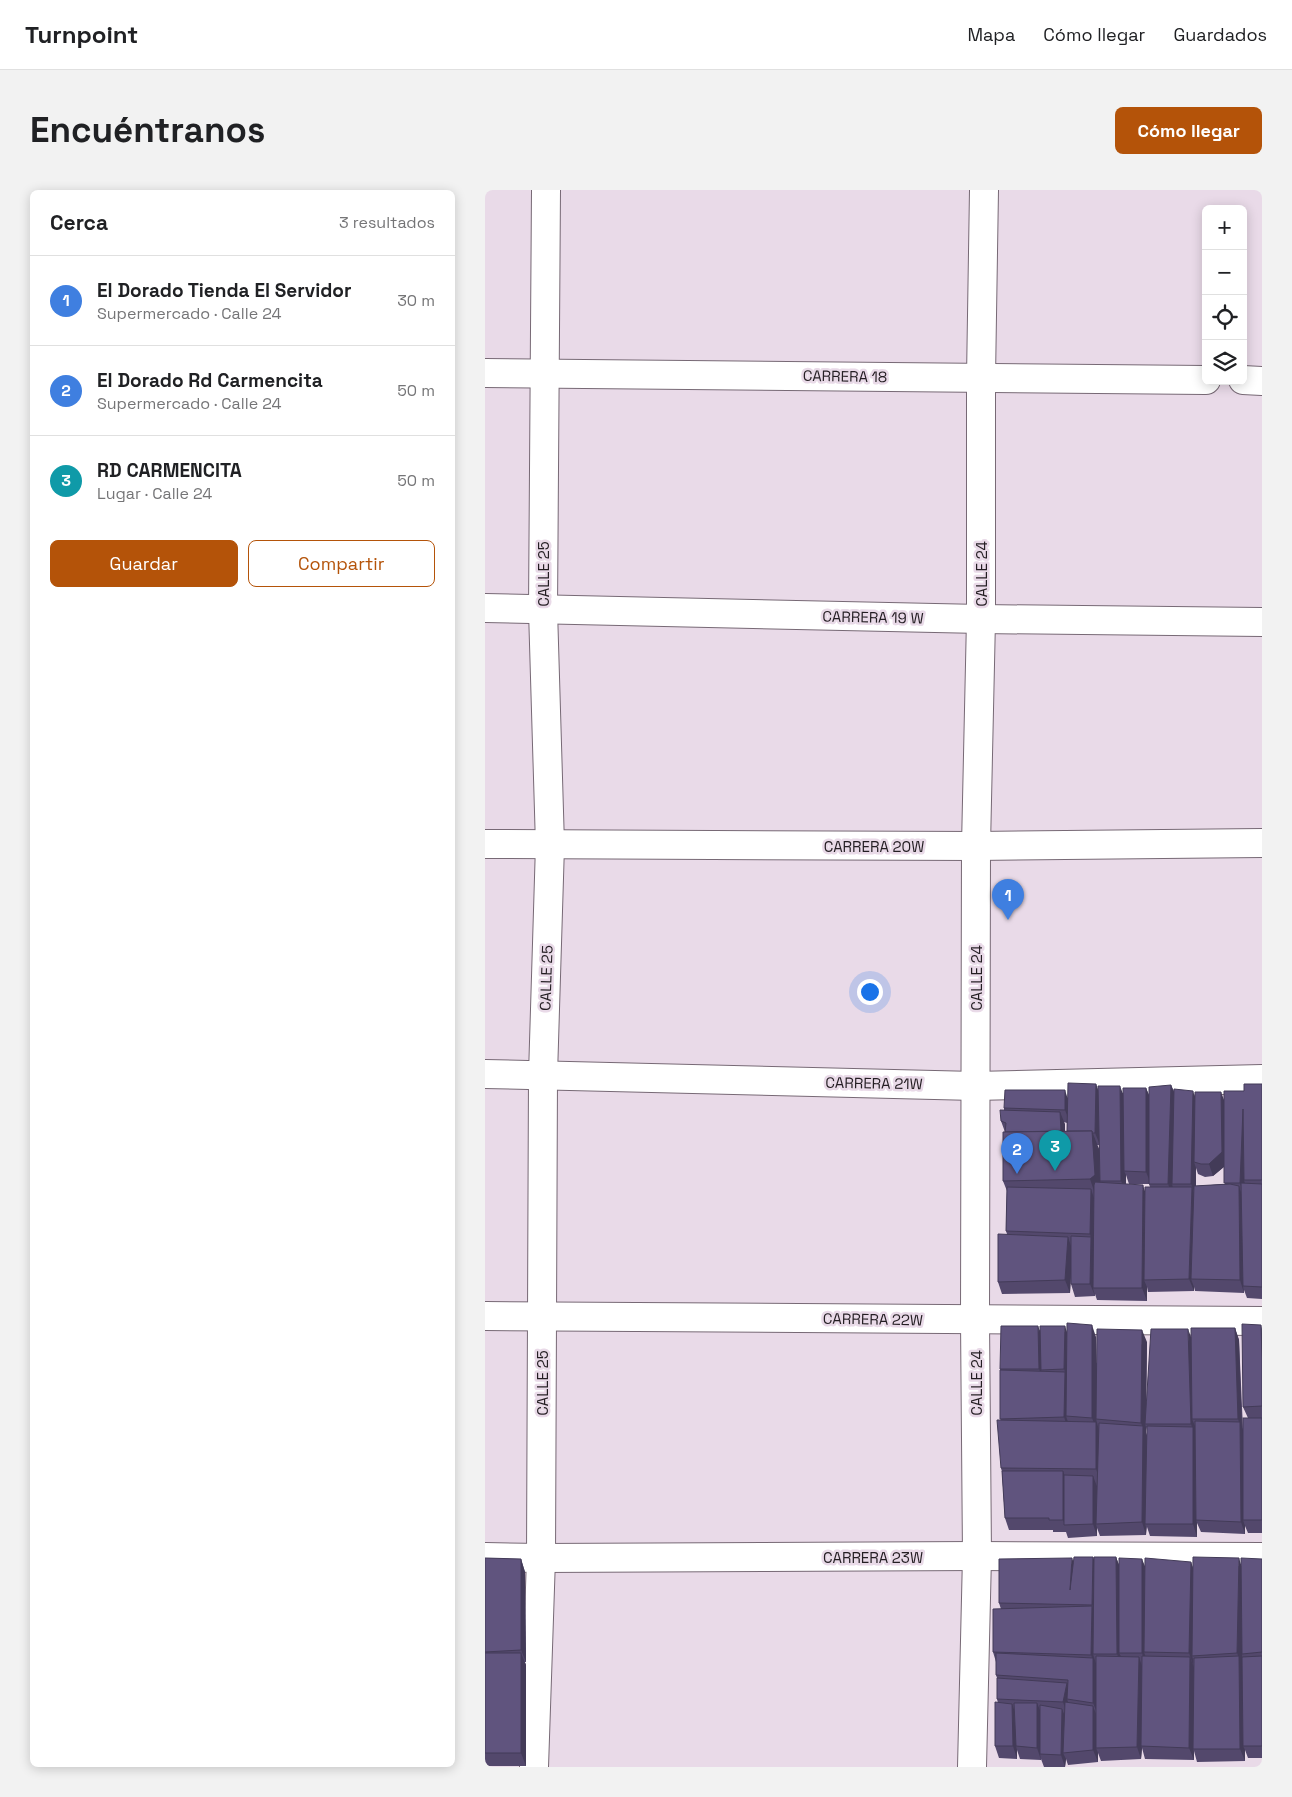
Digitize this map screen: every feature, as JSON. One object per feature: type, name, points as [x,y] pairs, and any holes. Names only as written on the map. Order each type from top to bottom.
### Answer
[{"type":"street","name":"CALLE 25","points":[[534,1767],[541,1558],[543,1075],[550,845],[543,610],[546,190]]},
{"type":"street","name":"CALLE 24","points":[[972,1767],[977,1556],[975,1320],[976,846],[981,619],[981,378],[984,190]]},
{"type":"street","name":"CARRERA 18","points":[[485,373],[1202,380]]},
{"type":"street","points":[[1247,380],[1262,381]]},
{"type":"street","name":"CARRERA 19 W","points":[[485,608],[981,619],[1262,622]]},
{"type":"street","name":"CARRERA 20W","points":[[485,844],[976,846],[1262,843]]},
{"type":"street","name":"CARRERA 21W","points":[[485,1074],[975,1086],[1262,1079]]},
{"type":"street","name":"CARRERA 22W","points":[[485,1316],[1262,1321]]},
{"type":"street","name":"CARRERA 23W","points":[[485,1557],[1262,1557]]},
{"type":"building","points":[[1068,1083],[1096,1084],[1095,1133],[1092,1133],[1092,1131],[1067,1131]]},
{"type":"building","points":[[1244,1084],[1262,1084],[1262,1180],[1244,1180],[1243,1109],[1240,1183],[1224,1183],[1224,1091],[1244,1091]]},
{"type":"building","points":[[1171,1085],[1168,1184],[1149,1184],[1149,1087]]},
{"type":"building","points":[[1098,1086],[1120,1086],[1121,1181],[1100,1181]]},
{"type":"building","points":[[1123,1088],[1146,1088],[1146,1172],[1124,1171]]},
{"type":"building","points":[[1174,1089],[1193,1091],[1191,1184],[1172,1184]]},
{"type":"building","points":[[1005,1090],[1065,1090],[1065,1110],[1004,1108]]},
{"type":"building","points":[[1195,1092],[1221,1092],[1222,1152],[1209,1164],[1194,1162]]},
{"type":"building","points":[[1000,1110],[1060,1112],[1061,1131],[1005,1132],[1006,1123],[1001,1121]]},
{"type":"building","points":[[1092,1131],[1095,1175],[1090,1179],[1003,1181],[1003,1132]]},
{"type":"building","points":[[1095,1182],[1143,1185],[1142,1288],[1093,1288]]},
{"type":"building","points":[[1241,1183],[1262,1184],[1262,1287],[1243,1286]]},
{"type":"building","points":[[1230,1184],[1239,1186],[1240,1280],[1191,1279],[1194,1186]]},
{"type":"building","points":[[1007,1187],[1091,1189],[1090,1234],[1006,1231]]},
{"type":"building","points":[[1145,1187],[1192,1187],[1189,1279],[1144,1280]]},
{"type":"building","points":[[998,1234],[1068,1237],[1065,1280],[998,1282]]},
{"type":"building","points":[[1071,1236],[1091,1237],[1090,1284],[1071,1284]]},
{"type":"building","points":[[1067,1323],[1092,1325],[1092,1418],[1066,1416]]},
{"type":"building","points":[[1242,1324],[1261,1325],[1262,1406],[1243,1407]]},
{"type":"building","points":[[1001,1326],[1038,1326],[1039,1369],[1000,1369]]},
{"type":"building","points":[[1040,1326],[1065,1326],[1064,1369],[1041,1370]]},
{"type":"building","points":[[1191,1328],[1235,1328],[1238,1419],[1192,1419]]},
{"type":"building","points":[[1097,1329],[1142,1330],[1141,1423],[1096,1419]]},
{"type":"building","points":[[1151,1329],[1188,1329],[1191,1424],[1145,1424]]},
{"type":"building","points":[[1000,1370],[1065,1372],[1064,1417],[1000,1419]]},
{"type":"building","points":[[1243,1418],[1262,1418],[1262,1520],[1243,1520]]},
{"type":"building","points":[[997,1420],[1096,1422],[1096,1469],[1001,1468]]},
{"type":"building","points":[[1195,1421],[1240,1422],[1241,1522],[1196,1520]]},
{"type":"building","points":[[1099,1423],[1143,1426],[1142,1522],[1096,1524]]},
{"type":"building","points":[[1147,1426],[1193,1427],[1193,1524],[1145,1524]]},
{"type":"building","points":[[1002,1471],[1063,1471],[1063,1520],[1049,1520],[1049,1518],[1005,1518]]},
{"type":"building","points":[[1064,1475],[1093,1476],[1093,1524],[1064,1525]]},
{"type":"building","points":[[1074,1557],[1093,1557],[1092,1605],[999,1603],[999,1559],[1072,1558],[1070,1590]]},
{"type":"building","points":[[1094,1557],[1116,1557],[1117,1654],[1093,1654]]},
{"type":"building","points":[[1193,1557],[1239,1558],[1237,1653],[1192,1656]]},
{"type":"building","points":[[485,1558],[521,1559],[521,1650],[485,1652]]},
{"type":"building","points":[[1119,1558],[1142,1559],[1142,1653],[1119,1653]]},
{"type":"building","points":[[1145,1558],[1191,1562],[1189,1653],[1144,1652]]},
{"type":"building","points":[[1241,1558],[1262,1559],[1262,1652],[1242,1654]]},
{"type":"building","points":[[1092,1606],[1091,1655],[993,1652],[993,1609]]},
{"type":"building","points":[[485,1653],[521,1653],[521,1753],[485,1753]]},
{"type":"building","points":[[996,1653],[1093,1658],[1093,1703],[1067,1699],[1068,1680],[996,1675]]},
{"type":"building","points":[[1096,1656],[1139,1657],[1137,1747],[1096,1748]]},
{"type":"building","points":[[1142,1656],[1190,1657],[1189,1748],[1141,1746]]},
{"type":"building","points":[[1239,1656],[1240,1749],[1193,1749],[1194,1658]]},
{"type":"building","points":[[1262,1656],[1262,1746],[1243,1746],[1242,1657]]},
{"type":"building","points":[[997,1678],[1067,1683],[1063,1702],[997,1699]]},
{"type":"building","points":[[995,1702],[1012,1704],[1013,1746],[995,1746]]},
{"type":"building","points":[[1065,1702],[1093,1706],[1093,1750],[1063,1753]]},
{"type":"building","points":[[1014,1703],[1037,1703],[1037,1748],[1016,1746]]},
{"type":"building","points":[[1040,1705],[1062,1709],[1061,1755],[1040,1754]]},
{"type":"place","name":"El Dorado Tienda El Servidor","points":[[1008,920]]},
{"type":"place","name":"RD CARMENCITA","points":[[1055,1171]]},
{"type":"place","name":"El Dorado Rd Carmencita","points":[[1017,1174]]}]
